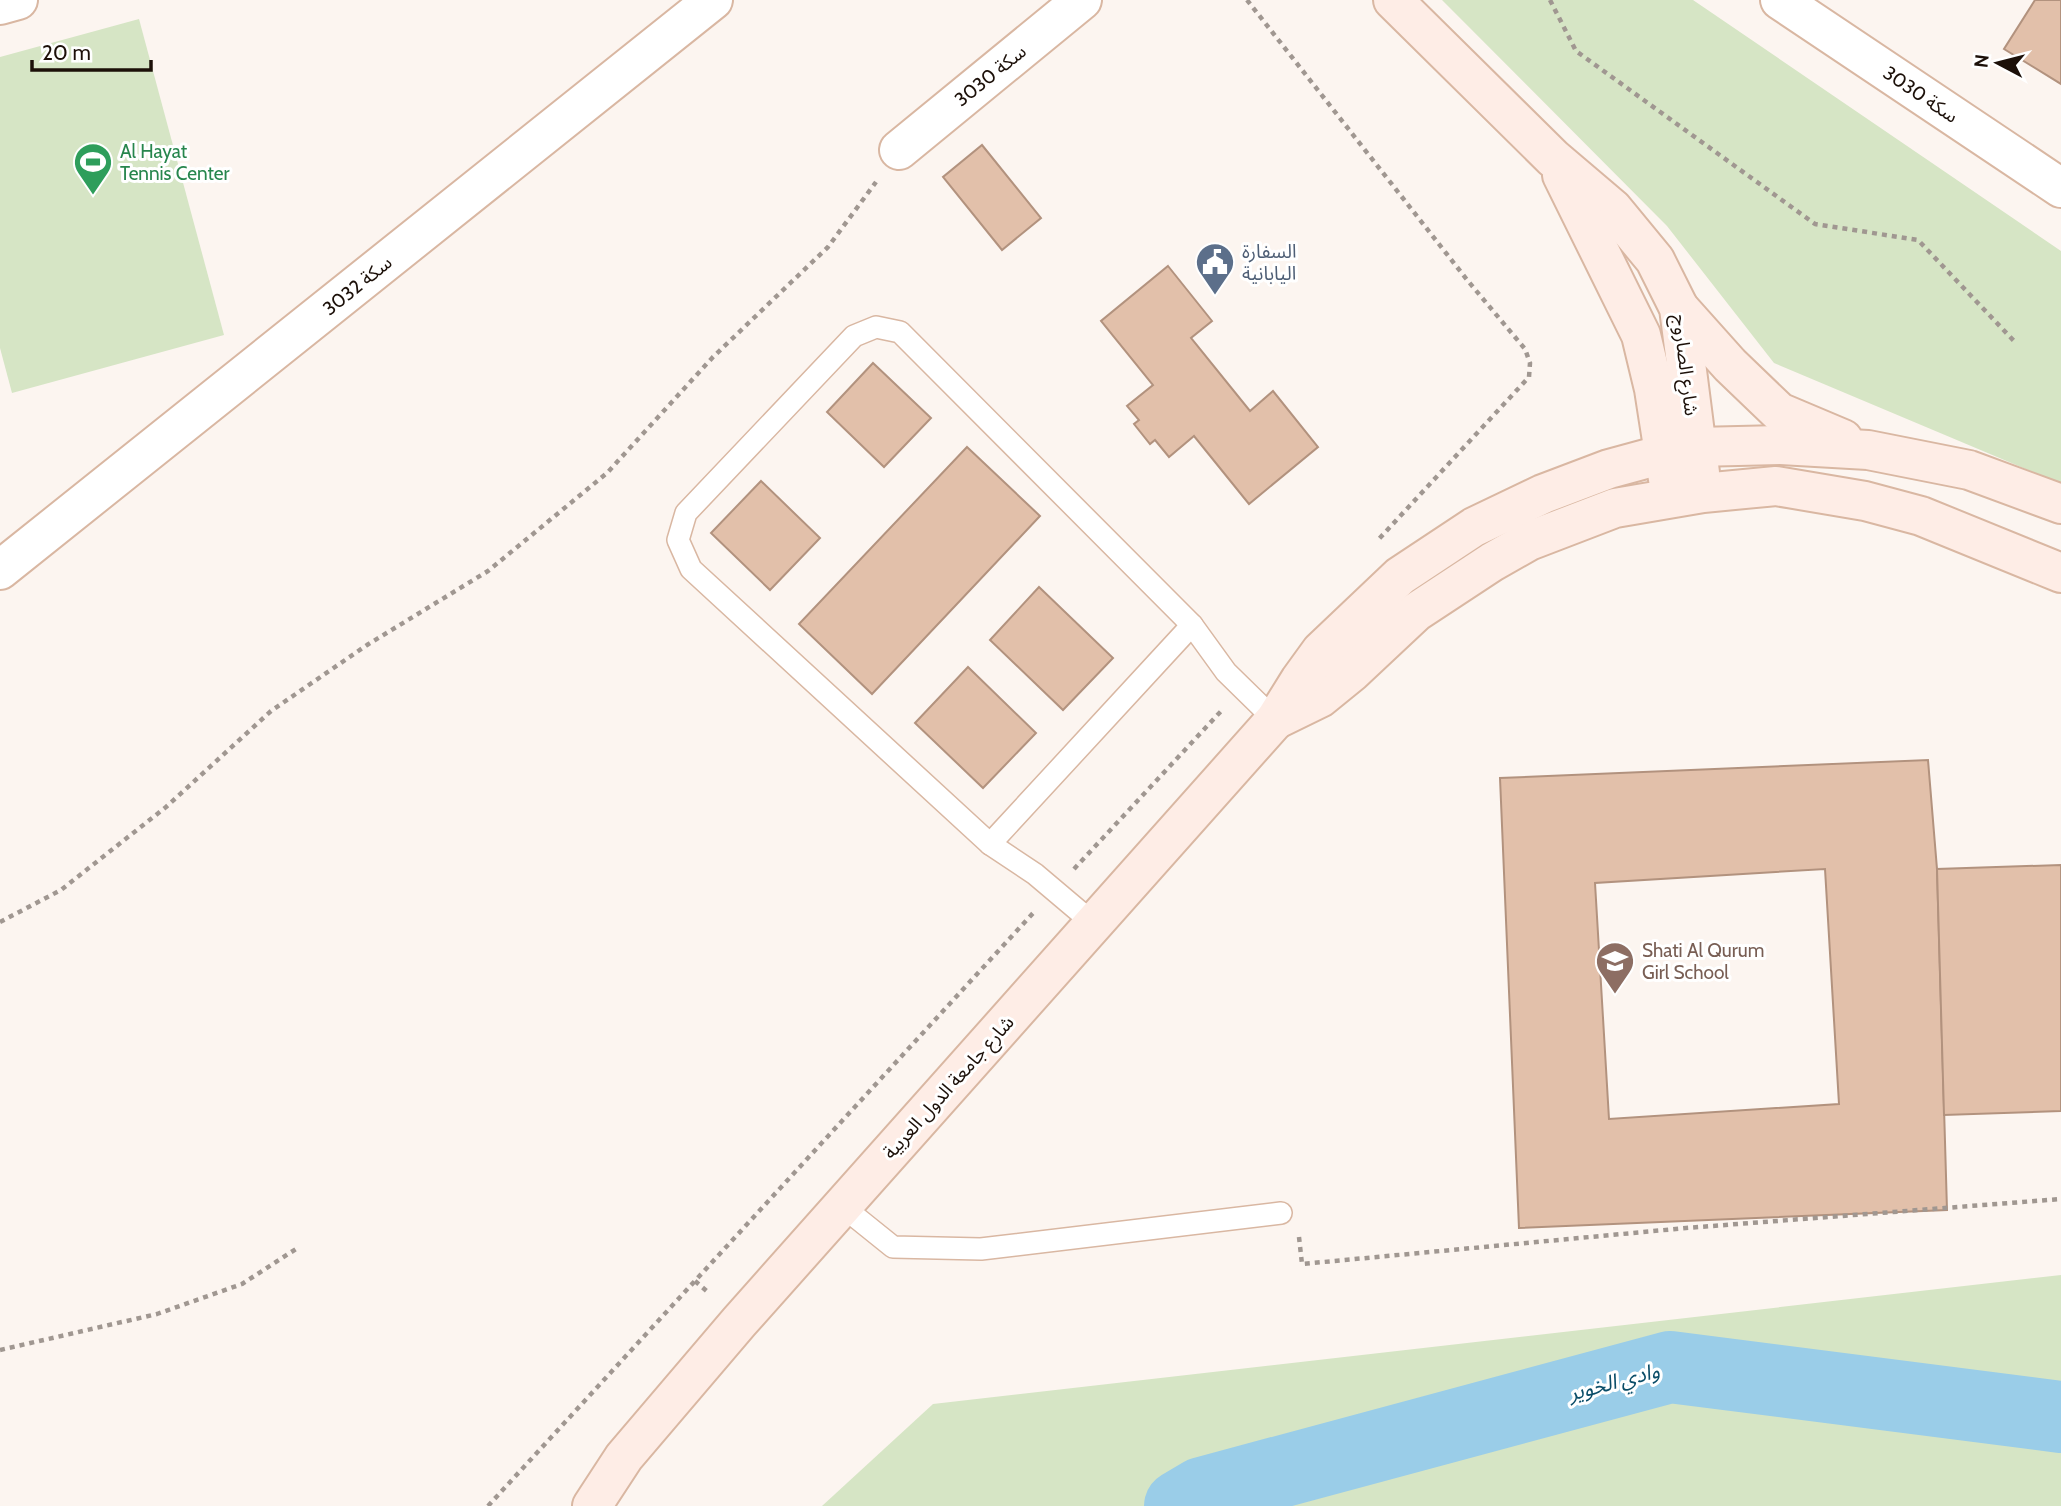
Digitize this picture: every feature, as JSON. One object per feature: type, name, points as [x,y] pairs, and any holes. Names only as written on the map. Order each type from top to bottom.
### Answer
[{"type":"street","points":[[0,5],[18,0]]},
{"type":"street","name":"سكة 3032","points":[[0,570],[713,0]]},
{"type":"street","name":"سكة 3030","points":[[899,150],[1082,0]]},
{"type":"street","name":"شارع الصاروج","points":[[1393,0],[1553,158],[1613,209],[1655,260],[1679,308],[1680,450],[1687,496]]},
{"type":"street","name":"سكة 3030","points":[[1780,0],[2061,188]]},
{"type":"street","name":"شارع الصاروج","points":[[1553,158],[1641,335],[1654,388],[1680,450]]},
{"type":"street","points":[[1679,308],[1730,365],[1779,412],[1868,450]]},
{"type":"street","name":"شارع جامعة الدول العربية","points":[[570,1506],[624,1457],[842,1206],[1275,720],[1321,651],[1399,576],[1474,527],[1543,494],[1609,469],[1680,450],[1781,445],[1868,450],[1969,470],[2061,505]]},
{"type":"street","name":"شارع جامعة الدول العربية","points":[[1275,720],[1320,698],[1416,612],[1529,541],[1615,508],[1687,496],[1776,486],[1865,501],[1922,516],[2061,573]]},
{"type":"street","name":"شارع جامعة الدول العربية","points":[[592,1506],[624,1457]]},
{"type":"lane","points":[[1093,923],[1035,874],[990,844],[691,569],[678,540],[686,513],[854,336],[876,327],[900,332],[1192,625],[1226,671],[1275,720]]},
{"type":"lane","points":[[990,844],[1192,625]]},
{"type":"lane","points":[[842,1206],[893,1247],[981,1249],[1281,1213]]},
{"type":"path","points":[[1247,0],[1468,281],[1525,349],[1530,363],[1529,377],[1378,541]]},
{"type":"path","points":[[1549,0],[1576,51],[1815,224],[1918,240],[2014,341]]},
{"type":"path","points":[[0,922],[61,890],[166,807],[271,711],[366,645],[488,571],[607,473],[713,357],[828,247],[899,150]]},
{"type":"path","points":[[488,1506],[1243,687]]},
{"type":"path","points":[[1281,1213],[1297,1211],[1302,1264],[1699,1227],[2061,1199]]},
{"type":"path","points":[[0,1350],[169,1310],[242,1284],[299,1247]]},
{"type":"green space","points":[[1442,0],[1693,0],[2061,251],[2061,484],[1774,363],[1667,226]]},
{"type":"green space","name":"Al Hayat Tennis Center","points":[[139,19],[224,335],[12,393],[0,348],[0,57]]},
{"type":"green space","points":[[2061,1275],[2061,1506],[822,1506],[933,1404]]},
{"type":"building","points":[[2035,0],[2061,0],[2061,84],[2004,49]]},
{"type":"building","points":[[982,145],[1041,218],[1002,250],[943,177]]},
{"type":"building","points":[[1168,266],[1212,321],[1191,338],[1250,411],[1273,391],[1318,447],[1249,504],[1194,436],[1169,457],[1155,440],[1150,444],[1134,424],[1139,420],[1127,406],[1153,385],[1101,321]]},
{"type":"building","points":[[873,363],[931,418],[884,467],[827,412]]},
{"type":"building","points":[[967,447],[1040,516],[872,694],[799,624]]},
{"type":"building","points":[[761,481],[820,538],[770,590],[711,533]]},
{"type":"building","points":[[1039,587],[1113,658],[1063,710],[990,640]]},
{"type":"building","points":[[968,667],[1036,733],[983,788],[915,723]]},
{"type":"building","points":[[1928,760],[1937,869],[1947,1210],[1519,1228],[1500,778]],"holes":[[[1825,869],[1839,1104],[1609,1119],[1595,883]]]},
{"type":"building","points":[[2061,865],[2061,1111],[1944,1115],[1937,869]]},
{"type":"waterway","name":"وادي الخوير","points":[[1180,1506],[1202,1493],[1670,1367],[2061,1417]]},
{"type":"place","name":"Al Hayat Tennis Center","points":[[93,196]]},
{"type":"place","name":"السفارة اليابانية","points":[[1215,296]]},
{"type":"place","name":"Shati Al Qurum Girl School","points":[[1615,995]]}]
